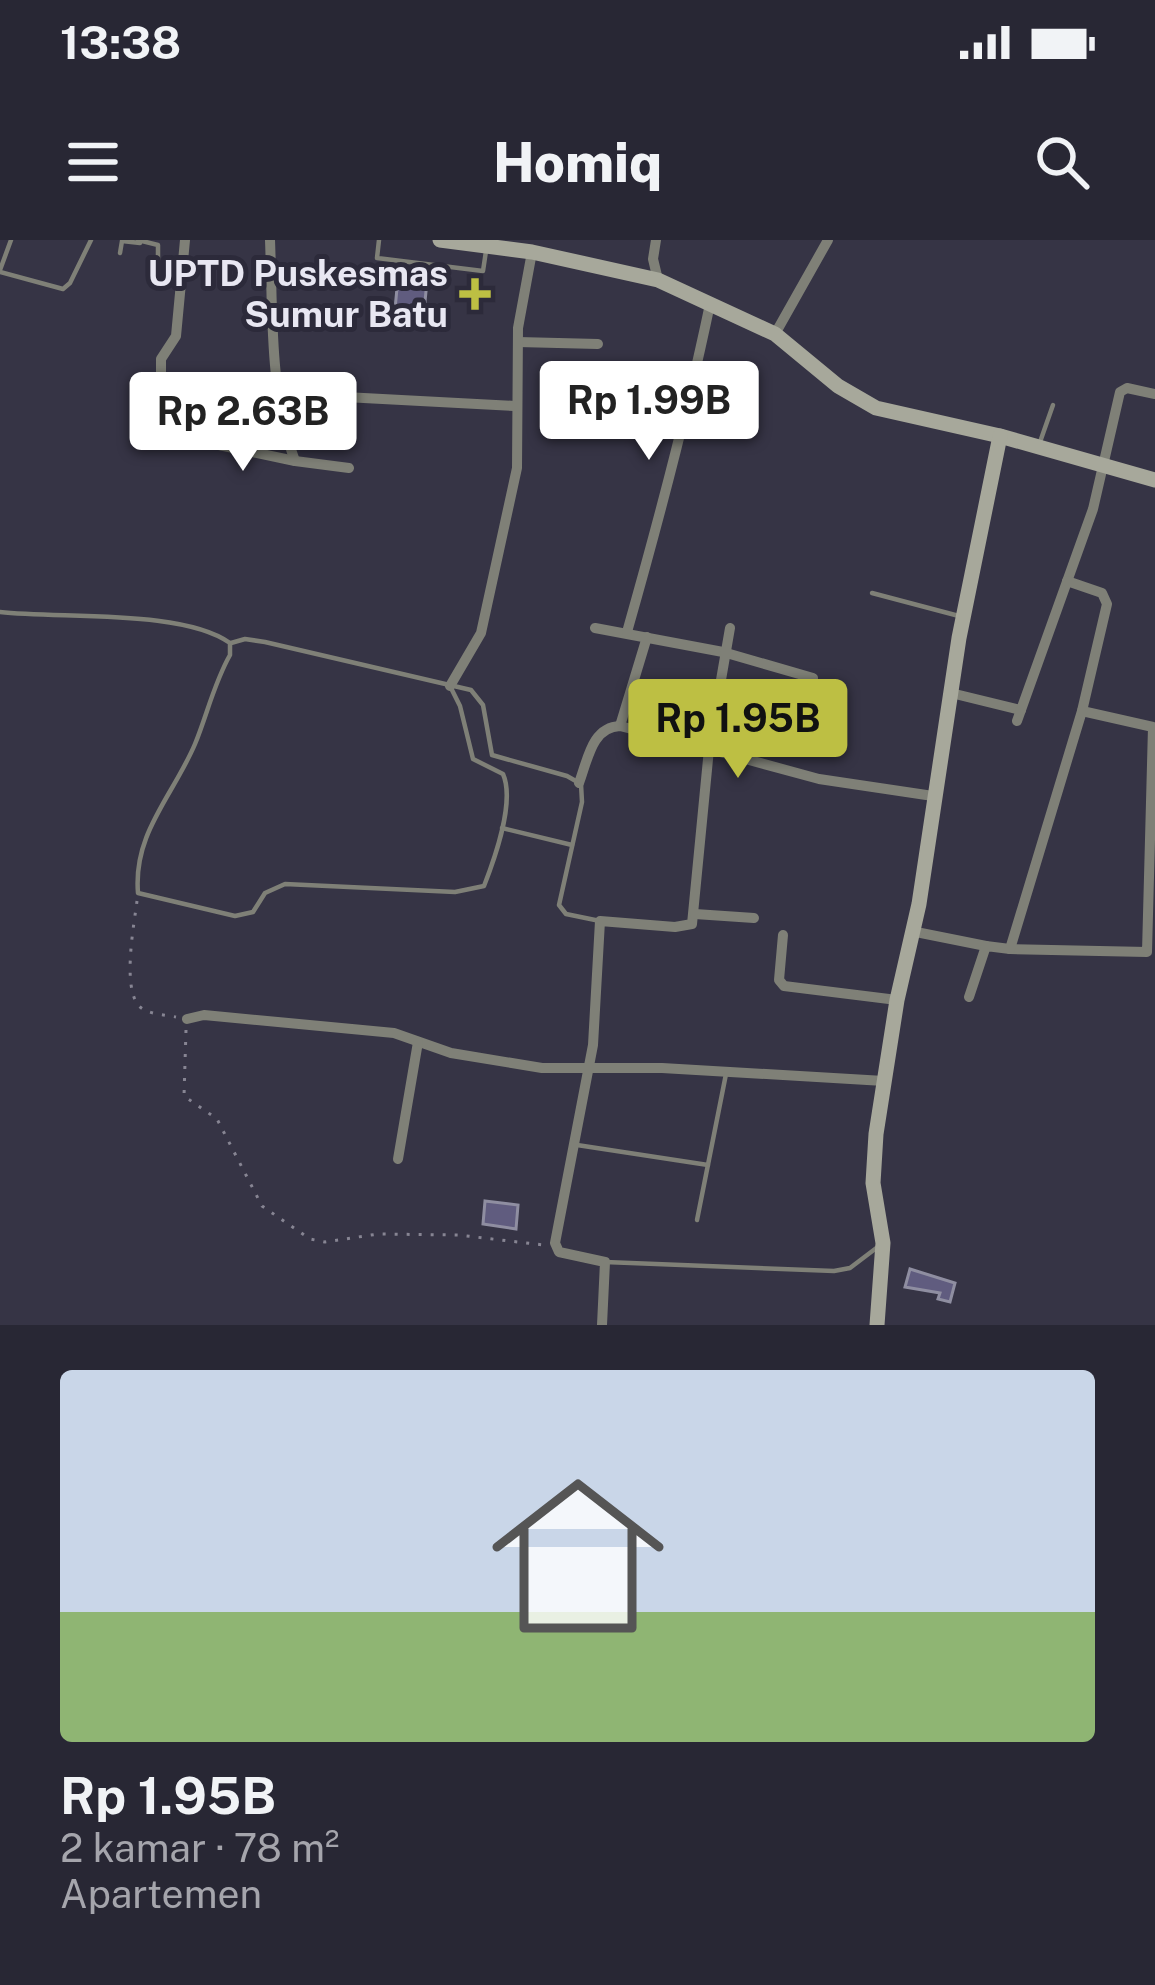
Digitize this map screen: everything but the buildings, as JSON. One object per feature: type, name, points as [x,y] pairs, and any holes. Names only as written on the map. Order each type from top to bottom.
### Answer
[{"type":"street","points":[[185,240],[176,337],[161,359],[148,430],[349,468]]},
{"type":"street","points":[[269,240],[275,376],[295,461]]},
{"type":"street","points":[[440,240],[532,252],[658,280],[776,334],[838,386],[876,408],[1000,436],[1155,480]]},
{"type":"street","points":[[656,240],[653,259],[658,280]]},
{"type":"street","points":[[776,334],[828,240]]},
{"type":"street","points":[[450,686],[481,633],[517,468],[518,342],[532,252]]},
{"type":"street","points":[[627,632],[663,490],[682,437],[710,304]]},
{"type":"street","points":[[518,342],[598,344]]},
{"type":"street","points":[[951,692],[1019,716],[1104,464],[1120,392],[1127,388],[1155,394]]},
{"type":"street","points":[[307,394],[515,406]]},
{"type":"street","points":[[877,1325],[883,1243],[873,1183],[884,1081],[963,617],[1000,436]]},
{"type":"street","points":[[1010,949],[1082,712],[1107,604],[1102,593],[1067,581]]},
{"type":"street","points":[[595,628],[723,652],[813,678]]},
{"type":"street","points":[[602,1325],[605,1262],[559,1252],[556,1247],[597,1011],[600,921],[687,927],[695,914],[710,749],[730,628]]},
{"type":"street","points":[[620,726],[647,637]]},
{"type":"street","points":[[911,932],[1010,949],[1147,952],[1153,727],[1082,712]]},
{"type":"street","points":[[579,783],[601,729],[620,726],[819,779],[933,796]]},
{"type":"street","points":[[695,914],[754,918]]},
{"type":"street","points":[[783,935],[778,980],[784,986],[897,1000]]},
{"type":"street","points":[[969,997],[986,946]]},
{"type":"street","points":[[187,1019],[204,1015],[394,1033],[451,1053],[542,1068],[662,1068],[884,1081]]},
{"type":"street","points":[[398,1159],[418,1042]]},
{"type":"lane","points":[[11,240],[0,271],[63,289],[91,240]]},
{"type":"lane","points":[[380,240],[377,258],[484,271],[487,245]]},
{"type":"lane","points":[[120,253],[122,241],[158,244],[158,260]]},
{"type":"lane","points":[[1039,447],[1053,406]]},
{"type":"lane","points":[[872,593],[963,617]]},
{"type":"lane","points":[[0,612],[164,622],[200,628],[230,643],[265,642],[471,690],[478,696],[496,758],[579,783],[584,795],[561,910],[600,921]]},
{"type":"lane","points":[[230,643],[230,655],[193,749],[144,837],[138,893],[244,916],[253,912],[273,886],[285,884],[475,891],[487,882],[508,797],[506,780],[497,770],[473,759],[450,686]]},
{"type":"lane","points":[[502,828],[572,844]]},
{"type":"lane","points":[[697,1220],[726,1074]]},
{"type":"lane","points":[[574,1144],[708,1165]]},
{"type":"lane","points":[[605,1262],[834,1271],[850,1268],[883,1243]]},
{"type":"path","points":[[138,893],[131,951],[136,1003],[143,1010],[187,1019],[184,1096],[213,1114],[262,1206],[317,1242],[410,1234],[502,1238],[556,1247]]},
{"type":"place","name":"UPTD Puskesmas Sumur Batu","points":[[475,294]]}]
